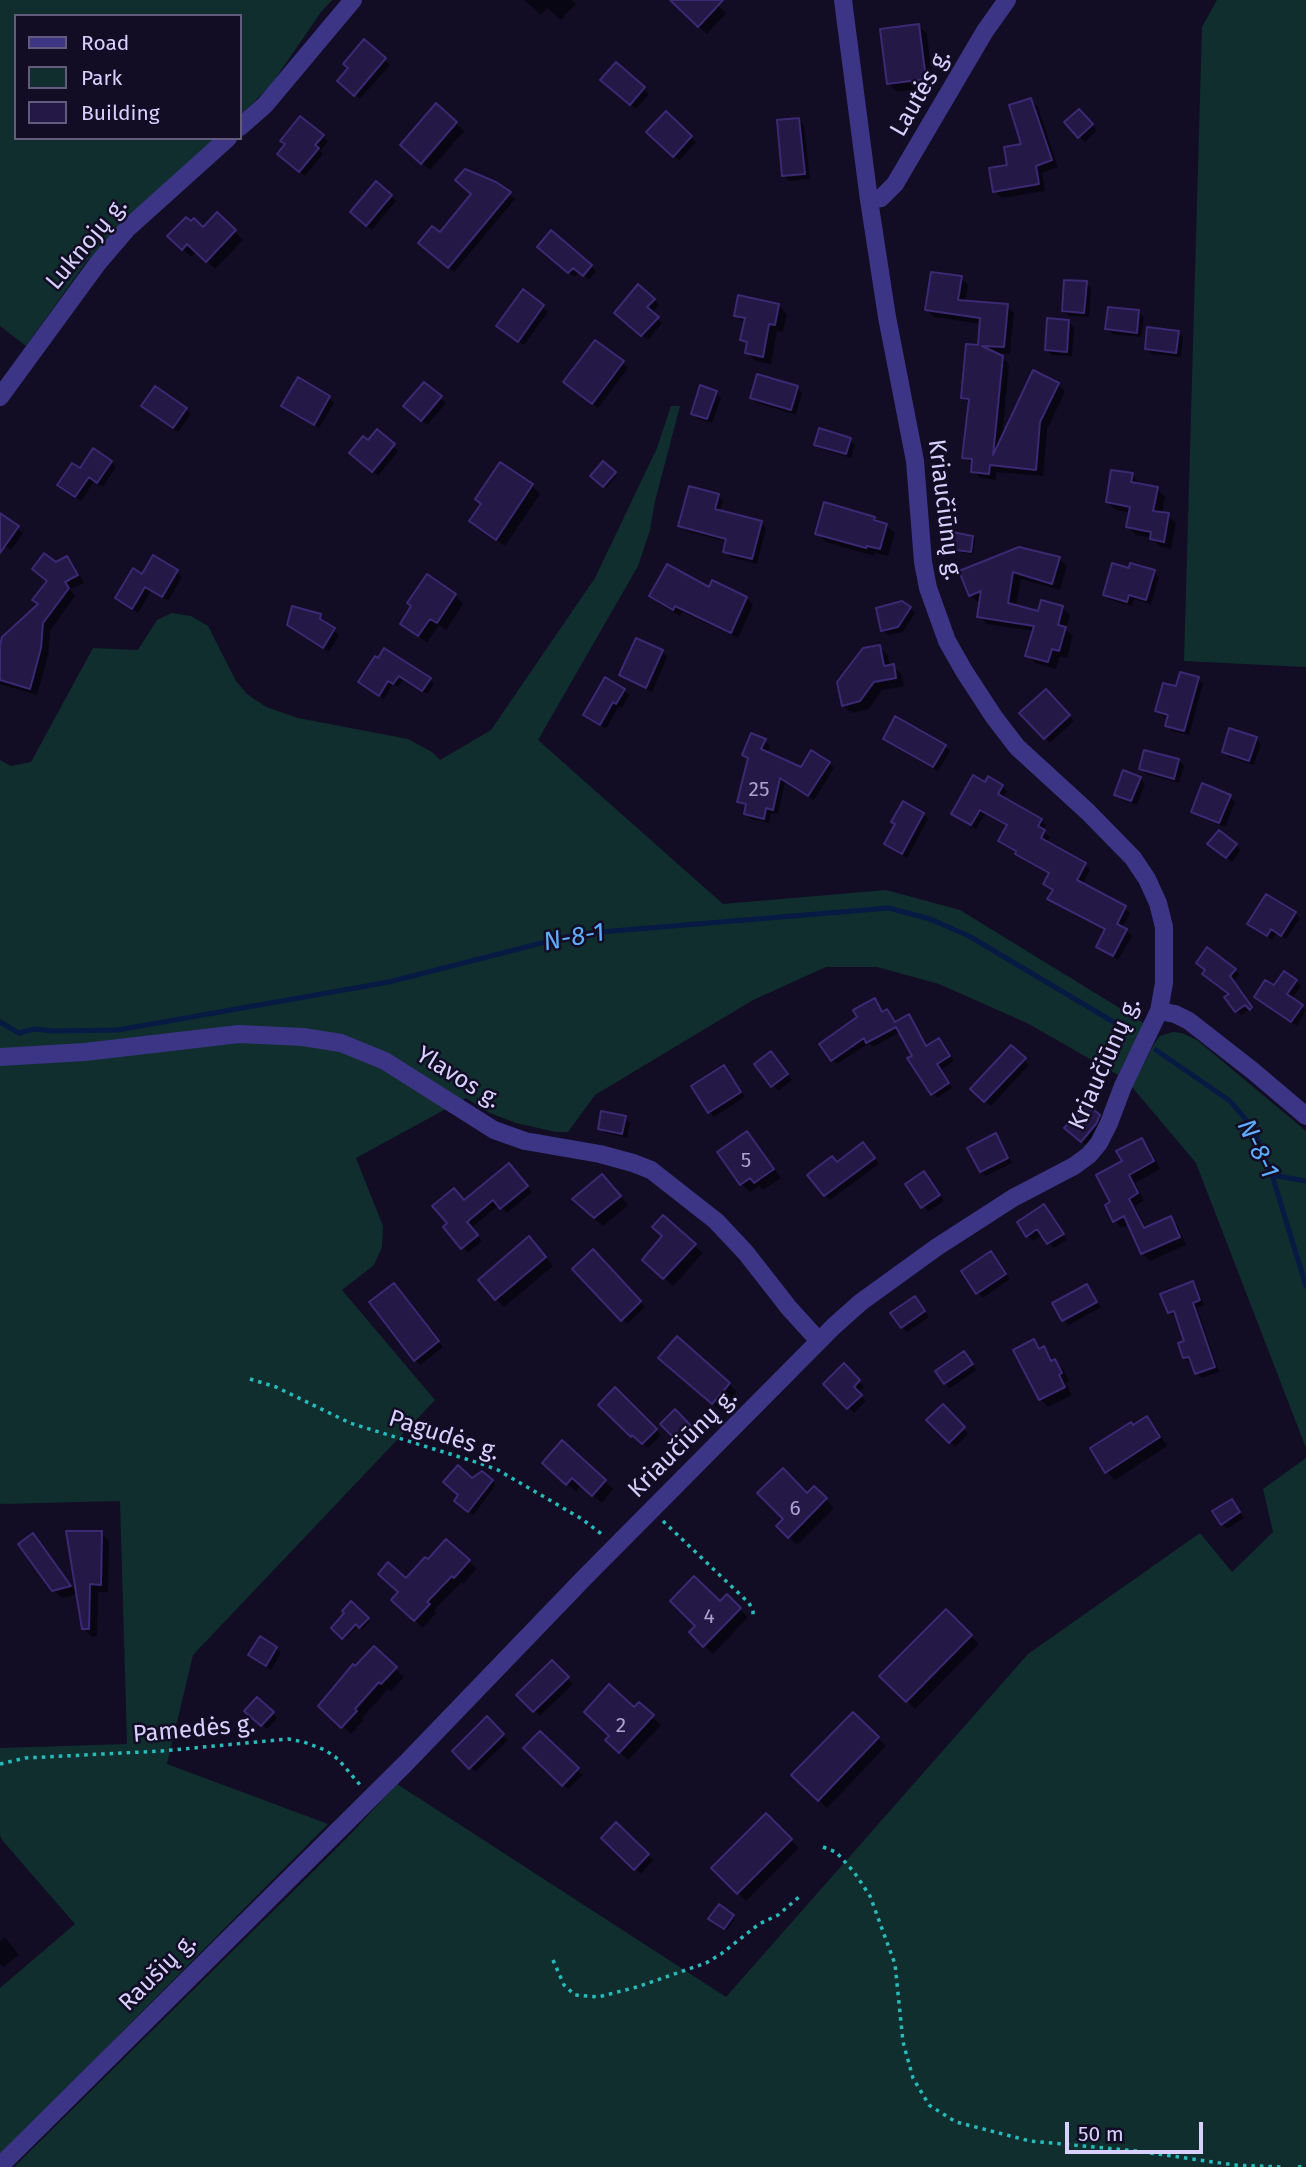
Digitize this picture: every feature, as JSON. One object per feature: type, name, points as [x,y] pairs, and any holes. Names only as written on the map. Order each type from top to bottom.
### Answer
[{"type":"street","points":[[242,125],[265,105],[353,0]]},
{"type":"street","name":"Kriaučiūnų g.","points":[[351,1815],[818,1341],[861,1302],[905,1269],[994,1210],[1089,1155],[1099,1143],[1109,1123],[1123,1086],[1159,1010],[1164,983],[1164,927],[1158,903],[1147,878],[1133,858],[1088,812],[1017,747],[994,717],[947,641],[928,588],[923,562],[915,461],[887,317],[843,0]]},
{"type":"street","name":"Lautės g.","points":[[869,200],[881,198],[895,184],[985,32],[1007,0]]},
{"type":"street","name":"Luknojų g.","points":[[0,397],[98,263],[128,228],[226,140]]},
{"type":"street","points":[[1159,1010],[1189,1021],[1306,1116]]},
{"type":"street","name":"Ylavos g.","points":[[0,1057],[85,1052],[239,1034],[303,1037],[341,1043],[385,1061],[494,1130],[525,1142],[600,1154],[651,1170],[716,1221],[746,1253],[818,1341]]},
{"type":"street","name":"Raušių g.","points":[[0,2166],[351,1815]]},
{"type":"path","name":"Pagudės g.","points":[[250,1379],[276,1387],[350,1423],[480,1462],[582,1519],[616,1547]]},
{"type":"path","points":[[652,1510],[749,1603],[753,1611],[752,1617]]},
{"type":"path","name":"Pamedės g.","points":[[0,1764],[25,1758],[162,1751],[288,1739],[304,1742],[331,1754],[371,1796]]},
{"type":"path","points":[[823,1847],[836,1852],[855,1872],[870,1896],[895,1964],[903,2042],[913,2078],[929,2105],[956,2122],[1030,2141],[1137,2151],[1235,2166],[1281,2167]]},
{"type":"path","points":[[553,1960],[564,1985],[575,1995],[597,1997],[611,1994],[706,1963],[760,1924],[778,1915],[799,1897]]},
{"type":"path","points":[[1298,2167],[1306,2166]]},
{"type":"green space","points":[[0,0],[332,0],[271,85],[242,114],[242,14],[14,14],[14,140],[215,140],[87,261],[26,346],[0,326]]},
{"type":"green space","points":[[1217,0],[1306,0],[1306,667],[1184,661],[1202,27]]},
{"type":"green space","points":[[671,406],[680,406],[650,530],[638,566],[538,740],[723,904],[886,890],[960,910],[1144,1023],[1118,1075],[1027,1023],[939,984],[877,967],[826,967],[753,1000],[595,1095],[568,1132],[516,1123],[490,1113],[466,1098],[356,1158],[383,1226],[382,1247],[374,1265],[342,1290],[435,1400],[193,1655],[167,1764],[328,1824],[0,2155],[0,1988],[75,1924],[2,1840],[0,1748],[127,1744],[120,1501],[0,1504],[0,760],[11,766],[31,762],[93,648],[138,650],[157,620],[172,613],[191,616],[208,626],[236,681],[247,694],[266,707],[298,718],[408,739],[432,752],[440,760],[491,730],[595,578],[657,448]]},
{"type":"green space","points":[[1173,1032],[1197,1040],[1306,1131],[1306,1448],[1196,1163],[1132,1087],[1154,1044],[1160,1036]]},
{"type":"green space","points":[[1306,1458],[1306,2167],[14,2167],[345,1840],[397,1784],[726,1997],[1028,1654],[1200,1533],[1232,1572],[1273,1532],[1263,1489]]},
{"type":"building","points":[[670,0],[723,0],[698,27]]},
{"type":"building","points":[[919,24],[926,79],[887,84],[880,29]]},
{"type":"building","points":[[364,39],[386,58],[354,96],[337,81],[348,68],[343,64]]},
{"type":"building","points":[[616,62],[645,87],[630,105],[600,80]]},
{"type":"building","points":[[1031,98],[1052,160],[1036,166],[1039,184],[993,192],[989,168],[1007,165],[1004,147],[1021,144],[1009,105]]},
{"type":"building","points":[[436,103],[457,122],[421,164],[400,145]]},
{"type":"building","points":[[1079,109],[1093,124],[1078,138],[1064,122]]},
{"type":"building","points":[[666,111],[692,136],[673,157],[646,132]]},
{"type":"building","points":[[300,116],[324,135],[315,145],[319,148],[299,172],[277,154],[285,144],[280,141]]},
{"type":"building","points":[[799,118],[805,174],[782,176],[777,120]]},
{"type":"building","points":[[465,169],[496,182],[511,192],[448,268],[418,243],[432,226],[440,232],[471,194],[455,180]]},
{"type":"building","points":[[376,181],[392,195],[366,226],[350,212]]},
{"type":"building","points":[[217,212],[236,230],[206,262],[187,244],[182,250],[167,236],[186,217],[191,221],[194,218],[203,227]]},
{"type":"building","points":[[551,230],[592,265],[583,276],[573,268],[568,273],[537,247]]},
{"type":"building","points":[[931,272],[962,276],[958,300],[1008,304],[1004,347],[982,346],[1003,356],[993,455],[1033,370],[1059,383],[1040,422],[1036,470],[990,465],[989,474],[971,472],[972,459],[962,458],[969,399],[961,398],[966,344],[978,345],[980,318],[925,310]]},
{"type":"building","points":[[1064,280],[1087,281],[1084,313],[1062,311]]},
{"type":"building","points":[[638,284],[655,299],[647,307],[659,317],[641,336],[614,313]]},
{"type":"building","points":[[523,289],[544,305],[518,342],[496,326]]},
{"type":"building","points":[[738,295],[779,304],[775,325],[769,324],[763,357],[745,353],[747,342],[740,340],[745,318],[734,316]]},
{"type":"building","points":[[1108,307],[1139,310],[1137,333],[1105,329]]},
{"type":"building","points":[[1047,318],[1069,320],[1067,352],[1045,350]]},
{"type":"building","points":[[1147,327],[1179,331],[1176,353],[1145,349]]},
{"type":"building","points":[[595,340],[624,361],[592,404],[563,382]]},
{"type":"building","points":[[757,374],[798,386],[791,410],[750,398]]},
{"type":"building","points":[[298,377],[330,396],[314,425],[281,406]]},
{"type":"building","points":[[424,382],[442,396],[421,421],[403,406]]},
{"type":"building","points":[[700,385],[717,391],[707,419],[691,414]]},
{"type":"building","points":[[155,386],[187,408],[173,428],[141,406]]},
{"type":"building","points":[[819,428],[851,438],[846,454],[814,445]]},
{"type":"building","points":[[377,429],[395,444],[372,472],[349,453],[363,436],[368,440]]},
{"type":"building","points":[[93,448],[112,461],[97,483],[89,477],[75,497],[57,485],[72,463],[80,468]]},
{"type":"building","points":[[603,461],[616,472],[603,487],[590,476]]},
{"type":"building","points":[[500,462],[533,484],[496,540],[469,521],[481,504],[475,499]]},
{"type":"building","points":[[1111,470],[1133,473],[1131,482],[1158,487],[1153,511],[1169,513],[1164,542],[1150,539],[1151,532],[1126,527],[1130,507],[1106,502]]},
{"type":"building","points":[[689,486],[719,494],[715,509],[762,521],[752,559],[723,552],[726,539],[678,526]]},
{"type":"building","points":[[824,502],[875,517],[874,520],[887,524],[880,549],[866,548],[815,534]]},
{"type":"building","points":[[0,513],[19,526],[0,553]]},
{"type":"building","points":[[952,532],[973,536],[971,552],[949,549]]},
{"type":"building","points":[[1019,547],[1060,557],[1052,584],[1013,572],[1008,603],[1038,611],[1041,600],[1063,606],[1058,625],[1066,627],[1059,651],[1052,649],[1048,662],[1025,656],[1034,626],[977,617],[981,591],[969,596],[959,571]]},
{"type":"building","points":[[44,553],[56,562],[67,556],[78,575],[65,582],[69,588],[43,623],[41,648],[30,689],[0,680],[0,645],[2,637],[38,604],[32,600],[47,581],[32,569]]},
{"type":"building","points":[[153,555],[178,570],[162,597],[145,587],[132,609],[115,598],[133,568],[142,574]]},
{"type":"building","points":[[1112,563],[1129,568],[1130,563],[1155,570],[1146,600],[1129,595],[1127,602],[1103,595]]},
{"type":"building","points":[[667,564],[709,587],[712,580],[747,597],[731,633],[675,606],[673,610],[649,596]]},
{"type":"building","points":[[427,574],[456,594],[437,623],[430,619],[418,636],[400,624],[411,606],[407,603]]},
{"type":"building","points":[[902,601],[911,607],[898,627],[881,631],[876,608]]},
{"type":"building","points":[[292,606],[321,614],[320,619],[335,628],[323,648],[287,625]]},
{"type":"building","points":[[636,638],[663,650],[646,688],[619,675]]},
{"type":"building","points":[[880,645],[884,666],[894,664],[896,678],[874,682],[860,701],[842,706],[837,682],[863,648]]},
{"type":"building","points":[[384,648],[431,678],[422,691],[399,676],[393,684],[388,681],[379,696],[358,682],[375,656],[378,658]]},
{"type":"building","points":[[1180,672],[1199,677],[1184,731],[1165,726],[1168,715],[1155,711],[1163,683],[1176,686]]},
{"type":"building","points":[[605,677],[625,689],[616,704],[613,702],[600,725],[583,715]]},
{"type":"building","points":[[1046,689],[1070,715],[1044,739],[1019,713]]},
{"type":"building","points":[[895,716],[946,745],[933,767],[883,739]]},
{"type":"building","points":[[1229,728],[1257,737],[1249,761],[1222,752]]},
{"type":"building","points":[[751,733],[766,739],[761,749],[801,767],[811,750],[830,762],[808,796],[780,778],[773,810],[766,808],[764,819],[744,814],[746,804],[737,802],[748,758],[742,755]]},
{"type":"building","points":[[1144,750],[1179,759],[1174,779],[1139,769]]},
{"type":"building","points":[[1123,770],[1141,777],[1131,801],[1114,795]]},
{"type":"building","points":[[973,775],[985,782],[988,776],[1003,785],[998,794],[1042,819],[1038,826],[1045,830],[1041,838],[1086,863],[1077,880],[1126,906],[1117,924],[1127,929],[1113,956],[1096,947],[1105,929],[1047,899],[1053,890],[1043,884],[1049,873],[998,841],[1007,825],[980,810],[971,825],[951,814]]},
{"type":"building","points":[[1202,783],[1231,795],[1219,823],[1191,812]]},
{"type":"building","points":[[903,801],[924,813],[902,854],[884,844],[895,824],[891,822]]},
{"type":"building","points":[[1219,830],[1237,844],[1226,858],[1207,844]]},
{"type":"building","points":[[1266,894],[1296,912],[1281,936],[1271,929],[1267,936],[1247,924]]},
{"type":"building","points":[[1207,947],[1236,969],[1230,976],[1252,1007],[1250,1010],[1245,1005],[1235,1012],[1224,997],[1229,994],[1202,974],[1205,970],[1196,963]]},
{"type":"building","points":[[1284,971],[1297,980],[1287,994],[1303,1005],[1291,1022],[1254,997],[1265,980],[1274,985]]},
{"type":"building","points":[[875,998],[882,1012],[887,1009],[895,1022],[909,1014],[926,1046],[939,1038],[950,1056],[937,1064],[949,1083],[931,1095],[907,1058],[912,1056],[896,1027],[866,1043],[864,1038],[831,1061],[819,1044],[857,1017],[853,1010]]},
{"type":"building","points":[[1011,1045],[1026,1058],[984,1102],[970,1089]]},
{"type":"building","points":[[771,1051],[788,1074],[771,1087],[754,1064]]},
{"type":"building","points":[[724,1065],[741,1092],[708,1113],[691,1086]]},
{"type":"building","points":[[1086,1103],[1100,1115],[1081,1142],[1064,1128]]},
{"type":"building","points":[[601,1111],[626,1116],[622,1134],[598,1129]]},
{"type":"building","points":[[747,1131],[774,1169],[754,1183],[750,1178],[740,1185],[717,1152]]},
{"type":"building","points":[[996,1133],[1008,1158],[980,1172],[967,1148]]},
{"type":"building","points":[[1142,1138],[1154,1161],[1129,1175],[1138,1193],[1129,1199],[1144,1228],[1171,1216],[1180,1237],[1141,1254],[1124,1216],[1113,1222],[1105,1205],[1110,1202],[1096,1175],[1122,1161],[1116,1151]]},
{"type":"building","points":[[863,1142],[875,1158],[824,1196],[807,1175],[832,1156],[837,1162]]},
{"type":"building","points":[[509,1163],[528,1186],[500,1209],[493,1200],[467,1222],[478,1235],[461,1249],[443,1227],[447,1223],[432,1206],[454,1188],[464,1200]]},
{"type":"building","points":[[924,1171],[940,1195],[921,1208],[905,1184]]},
{"type":"building","points":[[602,1174],[621,1196],[594,1218],[572,1199]]},
{"type":"building","points":[[1044,1204],[1064,1234],[1047,1244],[1037,1229],[1026,1237],[1017,1222]]},
{"type":"building","points":[[663,1215],[696,1244],[663,1279],[642,1260],[662,1236],[652,1227]]},
{"type":"building","points":[[529,1236],[546,1257],[495,1300],[478,1280]]},
{"type":"building","points":[[593,1249],[641,1301],[621,1321],[572,1269]]},
{"type":"building","points":[[991,1251],[1006,1274],[976,1294],[961,1271]]},
{"type":"building","points":[[1193,1281],[1200,1300],[1193,1303],[1215,1367],[1195,1374],[1189,1357],[1183,1358],[1178,1343],[1184,1341],[1174,1311],[1168,1313],[1160,1294]]},
{"type":"building","points":[[394,1283],[439,1341],[414,1361],[369,1302]]},
{"type":"building","points":[[1087,1284],[1097,1302],[1062,1321],[1052,1303]]},
{"type":"building","points":[[915,1296],[925,1311],[901,1328],[890,1313]]},
{"type":"building","points":[[677,1336],[730,1383],[712,1404],[658,1358]]},
{"type":"building","points":[[1034,1339],[1039,1349],[1044,1346],[1051,1361],[1055,1359],[1065,1387],[1039,1400],[1013,1350]]},
{"type":"building","points":[[964,1351],[973,1364],[944,1384],[935,1371]]},
{"type":"building","points":[[844,1363],[860,1380],[854,1387],[862,1395],[847,1409],[823,1384]]},
{"type":"building","points":[[615,1387],[657,1429],[642,1444],[598,1405]]},
{"type":"building","points":[[943,1404],[965,1427],[949,1443],[926,1420]]},
{"type":"building","points":[[675,1409],[697,1432],[682,1446],[660,1424]]},
{"type":"building","points":[[1147,1416],[1160,1437],[1105,1473],[1090,1448],[1131,1422],[1133,1425]]},
{"type":"building","points":[[562,1440],[606,1480],[592,1496],[572,1478],[566,1485],[542,1463]]},
{"type":"building","points":[[458,1465],[472,1478],[482,1471],[493,1480],[468,1512],[454,1501],[458,1495],[443,1482]]},
{"type":"building","points":[[783,1468],[807,1493],[814,1486],[827,1498],[788,1538],[776,1526],[783,1519],[757,1493]]},
{"type":"building","points":[[1232,1499],[1240,1512],[1221,1525],[1212,1511]]},
{"type":"building","points":[[66,1531],[102,1531],[101,1585],[90,1584],[89,1629],[82,1629]]},
{"type":"building","points":[[33,1533],[71,1586],[52,1591],[18,1544]]},
{"type":"building","points":[[446,1539],[470,1560],[427,1602],[430,1604],[414,1621],[391,1600],[398,1592],[378,1574],[388,1562],[406,1578]]},
{"type":"building","points":[[694,1576],[720,1601],[727,1594],[741,1608],[703,1647],[689,1632],[695,1626],[670,1601]]},
{"type":"building","points":[[351,1601],[369,1618],[359,1628],[356,1624],[342,1639],[331,1628]]},
{"type":"building","points":[[946,1609],[972,1635],[906,1702],[879,1676]]},
{"type":"building","points":[[260,1636],[277,1647],[266,1666],[248,1655]]},
{"type":"building","points":[[374,1646],[397,1667],[381,1684],[379,1682],[341,1728],[318,1706],[353,1664],[355,1666]]},
{"type":"building","points":[[552,1660],[569,1677],[533,1712],[516,1695]]},
{"type":"building","points":[[609,1684],[634,1707],[639,1702],[654,1715],[619,1753],[605,1740],[609,1736],[584,1712]]},
{"type":"building","points":[[257,1697],[274,1712],[261,1726],[244,1711]]},
{"type":"building","points":[[853,1712],[879,1737],[818,1801],[791,1775]]},
{"type":"building","points":[[487,1716],[504,1734],[469,1769],[452,1751]]},
{"type":"building","points":[[540,1731],[579,1768],[562,1786],[523,1748]]},
{"type":"building","points":[[766,1813],[792,1839],[737,1894],[711,1868]]},
{"type":"building","points":[[616,1822],[649,1854],[634,1870],[601,1838]]},
{"type":"building","points":[[719,1904],[734,1915],[724,1929],[708,1919]]},
{"type":"waterway","name":"N-8-1","points":[[0,1022],[19,1033],[34,1029],[118,1030],[389,982],[577,934],[889,908],[930,919],[969,936],[1127,1030]]},
{"type":"waterway","name":"N-8-1","points":[[1156,1050],[1230,1101],[1253,1128],[1272,1175],[1306,1286]]},
{"type":"waterway","points":[[1272,1175],[1306,1181]]}]
